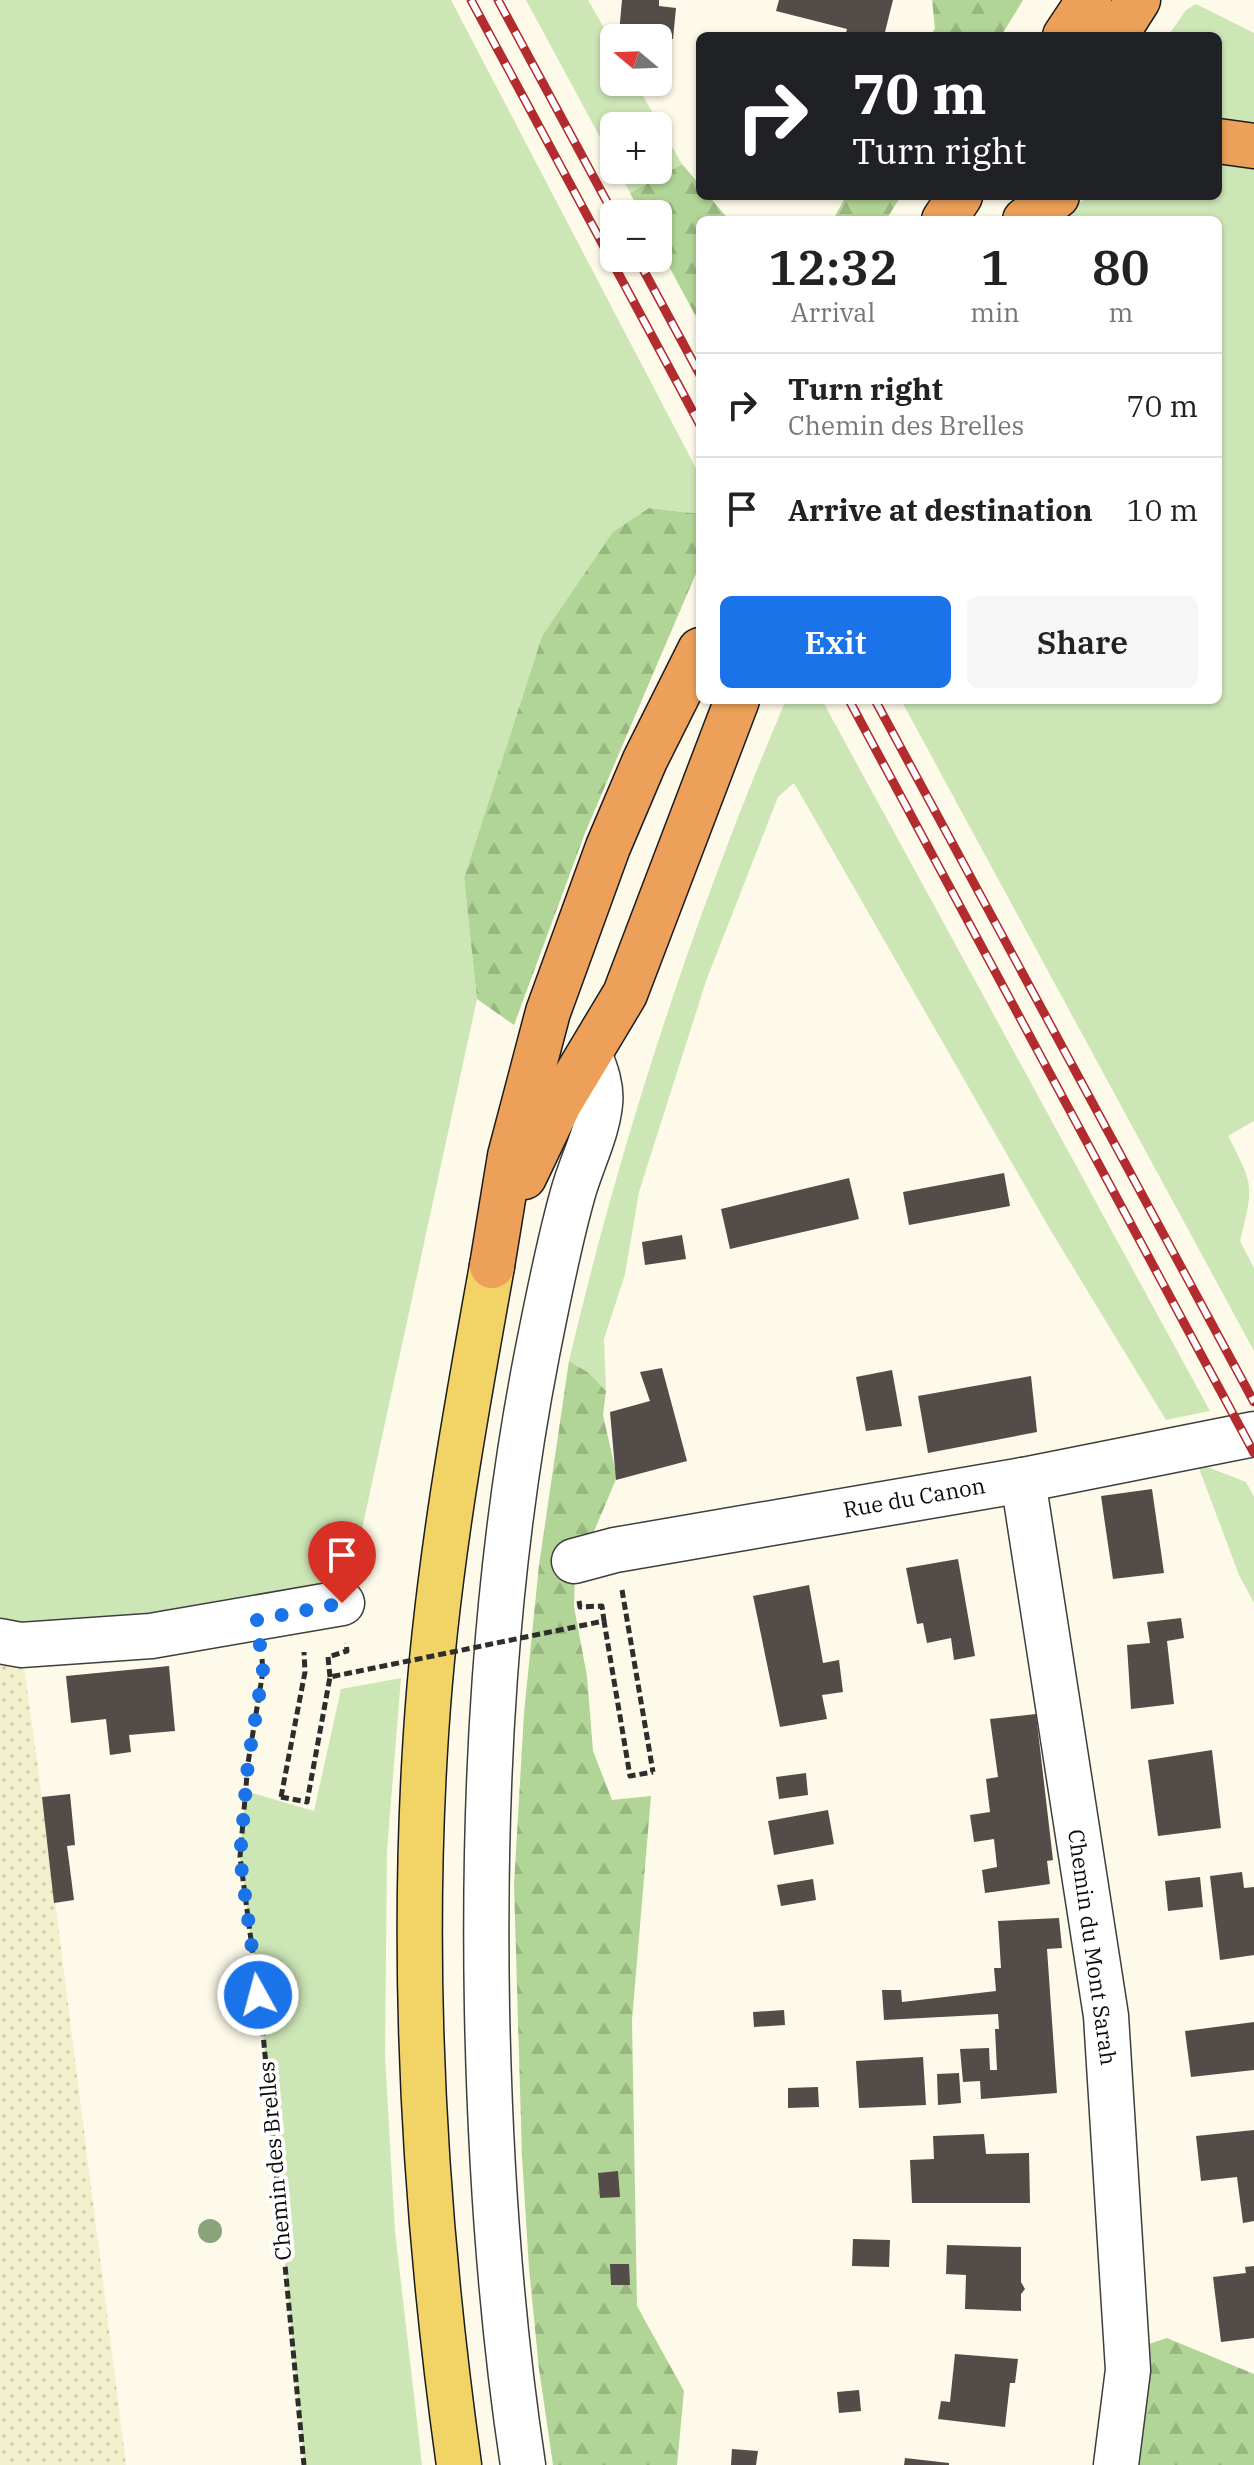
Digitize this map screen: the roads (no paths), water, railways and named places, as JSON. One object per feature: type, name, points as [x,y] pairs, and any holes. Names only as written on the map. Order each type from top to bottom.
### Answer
[{"type":"highway","points":[[1068,32],[1089,0]]},
{"type":"highway","points":[[1118,32],[1138,0]]},
{"type":"highway","points":[[1222,142],[1254,146]]},
{"type":"highway","points":[[1030,216],[1052,200]]},
{"type":"highway","points":[[492,1266],[510,1156],[548,1012],[608,847],[645,760],[696,658]]},
{"type":"highway","points":[[492,1266],[532,1157],[625,994],[735,704]]},
{"type":"main road","points":[[459,2465],[443,2348],[427,2184],[419,2037],[420,1872],[426,1733],[439,1591],[463,1426],[492,1266]]},
{"type":"street","points":[[523,2465],[512,2398],[490,2157],[486,1948],[489,1733],[501,1585],[524,1421],[559,1242],[600,1104],[598,1076],[590,1056]]},
{"type":"street","name":"Rue du Canon","points":[[574,1561],[615,1550],[1023,1480],[1254,1434]]},
{"type":"street","name":"Chemin du Mont Sarah","points":[[1023,1480],[1106,2016],[1128,2370],[1116,2465]]},
{"type":"street","points":[[0,1641],[21,1645],[81,1642],[257,1620],[322,1607]]},
{"type":"railway","points":[[471,0],[696,418]]},
{"type":"railway","points":[[498,0],[606,200]]},
{"type":"railway","points":[[645,272],[696,368]]},
{"type":"railway","points":[[851,704],[1254,1453]]},
{"type":"railway","points":[[877,704],[1254,1402]]}]
